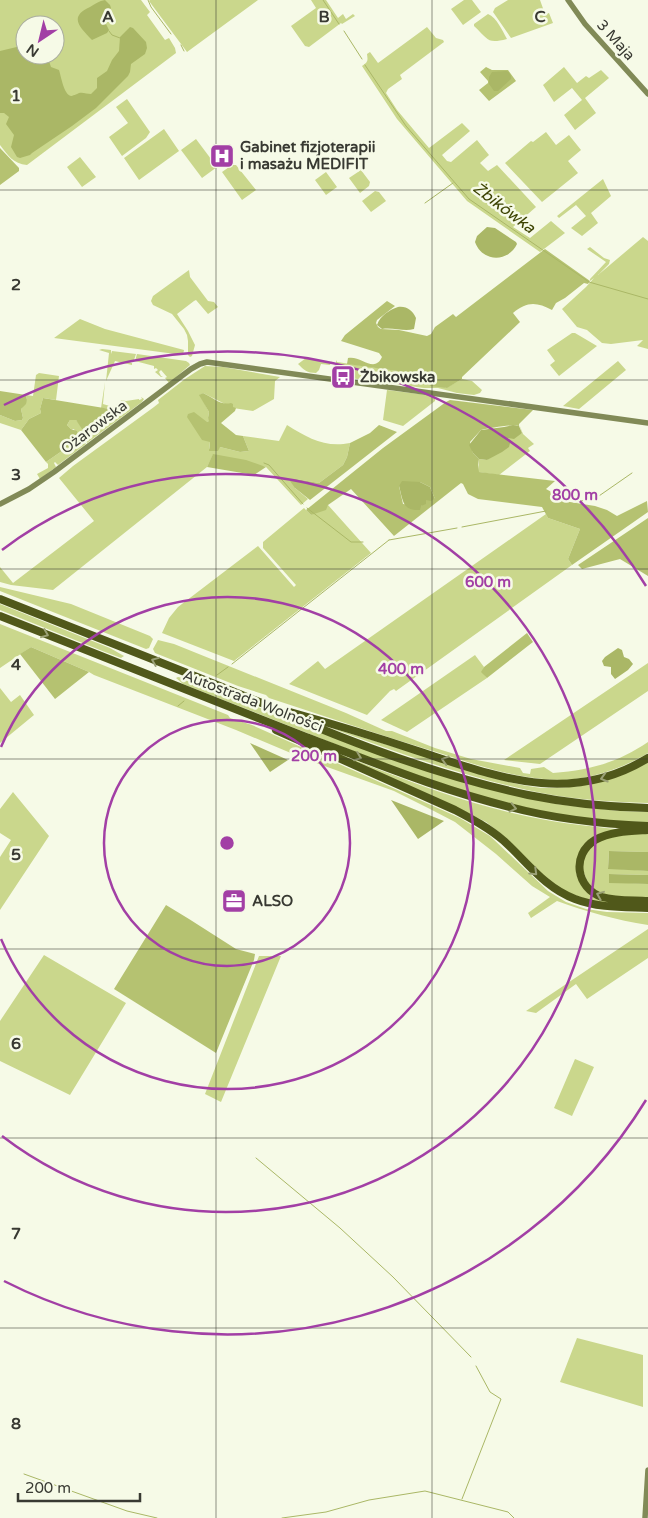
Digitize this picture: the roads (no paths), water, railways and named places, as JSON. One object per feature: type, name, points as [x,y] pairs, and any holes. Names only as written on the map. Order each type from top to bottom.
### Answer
[{"type":"highway","name":"Autostrada Wolności","points":[[0,599],[265,704],[309,724],[384,752],[480,783],[528,795],[578,803],[648,808]]},
{"type":"highway","name":"Autostrada Wolności","points":[[0,616],[231,708],[402,773],[481,800],[572,820],[648,826]]},
{"type":"highway","points":[[265,704],[493,774],[533,783],[568,784],[596,780],[623,771],[648,758]]},
{"type":"highway","points":[[231,708],[282,733],[463,814],[492,832],[546,883],[576,900],[595,905],[648,908]]},
{"type":"highway","points":[[648,830],[608,834],[594,841],[581,856],[579,871],[583,883],[598,895],[611,899],[648,901]]},
{"type":"main road","name":"3 Maja","points":[[568,0],[585,24],[648,94]]},
{"type":"main road","name":"Ożarowska","points":[[0,504],[29,489],[54,472],[191,368],[212,362],[648,423]]},
{"type":"main road","points":[[645,1518],[648,1470]]},
{"type":"waterway","points":[[148,0],[171,34]]},
{"type":"waterway","name":"Żbikówka","points":[[323,0],[339,24]]},
{"type":"waterway","points":[[109,31],[112,35],[120,38]]},
{"type":"waterway","name":"Żbikówka","points":[[344,31],[362,59]]},
{"type":"waterway","points":[[181,45],[184,51]]},
{"type":"waterway","name":"Żbikówka","points":[[365,65],[406,126],[469,199],[589,282],[648,299]]},
{"type":"waterway","points":[[425,203],[453,183]]},
{"type":"waterway","points":[[264,463],[269,465],[303,504]]},
{"type":"waterway","points":[[576,502],[596,498],[632,473]]},
{"type":"waterway","points":[[307,508],[351,542],[363,542]]},
{"type":"waterway","points":[[462,527],[546,511]]},
{"type":"waterway","points":[[389,540],[457,528]]},
{"type":"waterway","points":[[232,664],[389,540]]},
{"type":"waterway","points":[[217,675],[228,667]]},
{"type":"waterway","points":[[178,706],[184,701]]},
{"type":"waterway","points":[[256,1158],[340,1228],[393,1277],[471,1357]]},
{"type":"waterway","points":[[462,1499],[501,1399],[490,1392],[476,1366]]},
{"type":"waterway","points":[[24,1474],[127,1511],[157,1518]]},
{"type":"waterway","points":[[282,1518],[326,1512],[369,1500],[425,1491],[508,1512],[514,1518]]},
{"type":"place","name":"Gabinet fizjoterapii i masażu MEDIFIT","points":[[222,156]]},
{"type":"place","name":"Żbikowska","points":[[343,377]]},
{"type":"place","name":"ALSO","points":[[234,901]]}]
